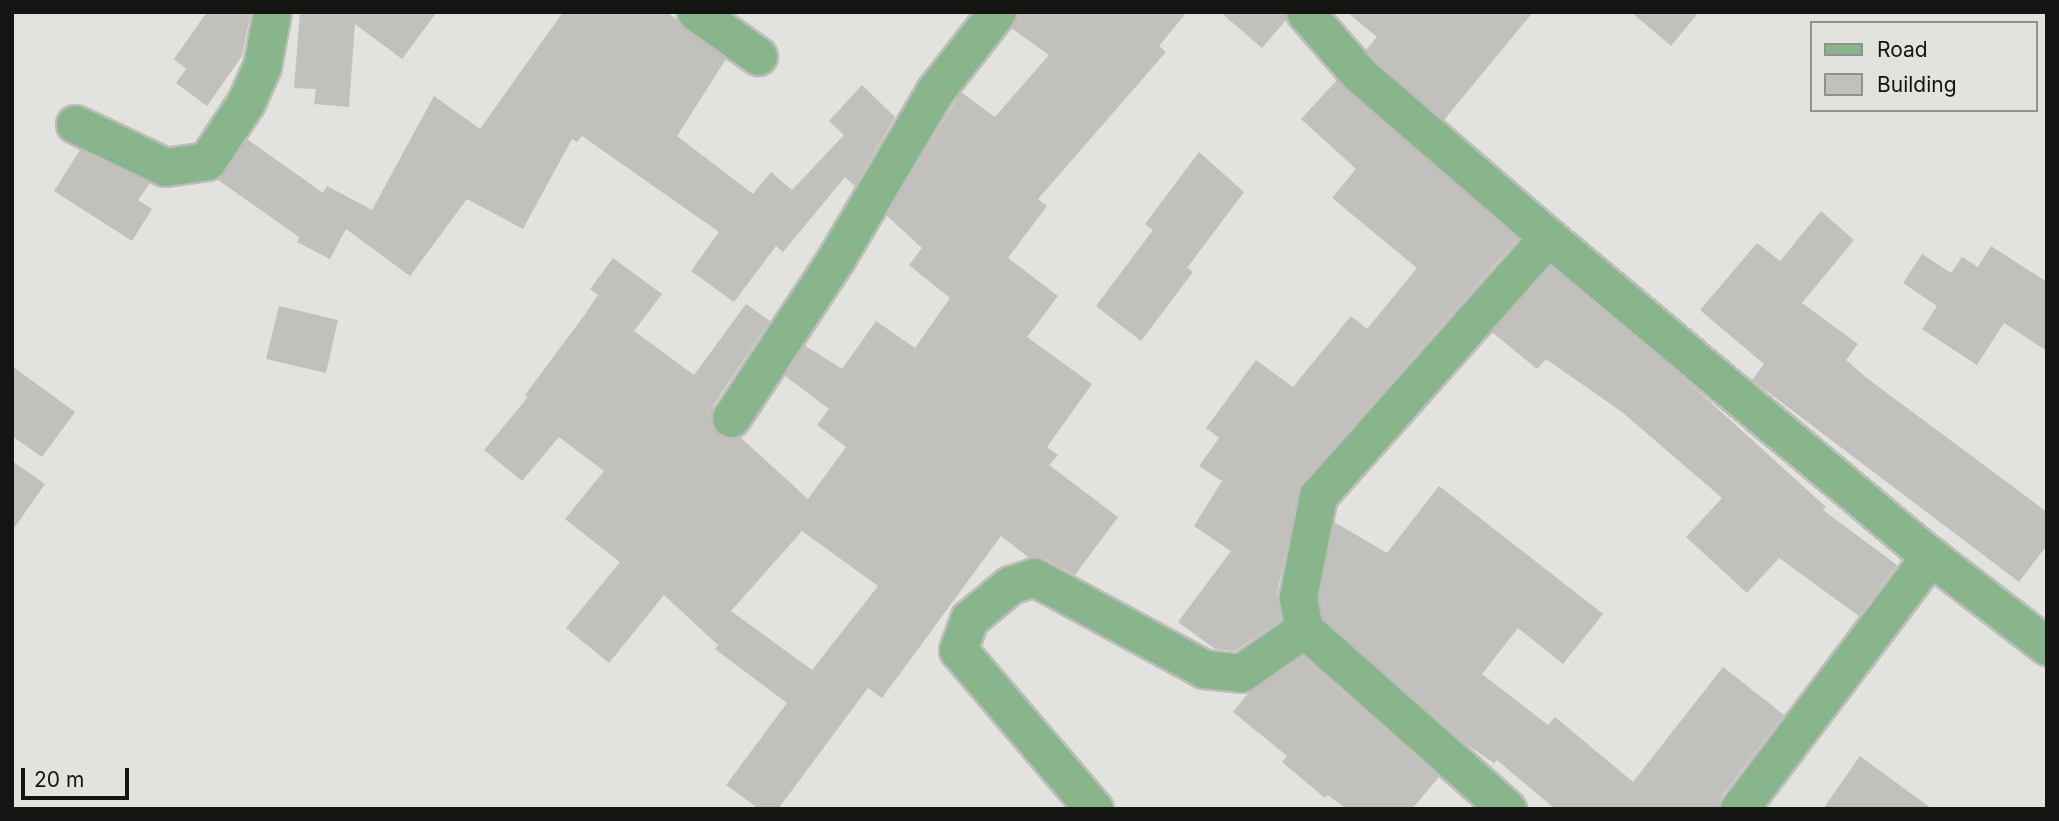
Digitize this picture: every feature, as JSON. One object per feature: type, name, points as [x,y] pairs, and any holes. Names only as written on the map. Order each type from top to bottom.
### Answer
[{"type":"street","points":[[75,124],[165,167],[207,161],[246,102],[262,66],[272,12]]},
{"type":"street","points":[[696,12],[758,56]]},
{"type":"street","points":[[731,418],[836,257],[935,91],[997,12]]},
{"type":"street","points":[[1305,12],[1359,74],[1548,237],[1930,556],[2047,646]]},
{"type":"street","points":[[1507,809],[1304,629],[1298,597],[1318,496],[1548,237]]},
{"type":"street","points":[[1739,809],[1930,556]]},
{"type":"street","points":[[1094,809],[958,650],[969,619],[1010,585],[1034,577],[1204,669],[1241,673],[1304,629]]},
{"type":"building","points":[[207,12],[251,12],[242,56],[207,106],[176,83],[186,69],[174,59]]},
{"type":"building","points":[[300,12],[437,12],[402,59],[355,24],[349,107],[314,104],[316,89],[294,88]]},
{"type":"building","points":[[563,12],[667,12],[726,59],[677,136],[753,194],[771,172],[792,190],[844,135],[829,121],[862,85],[895,117],[855,186],[845,177],[783,252],[776,246],[734,302],[691,271],[719,232],[582,136],[577,142],[572,139],[523,229],[467,199],[410,276],[346,229],[330,259],[297,242],[299,237],[218,180],[247,139],[323,193],[327,186],[372,210],[434,96],[480,129]]},
{"type":"building","points":[[1018,12],[1187,12],[1159,46],[1166,52],[1038,199],[1047,206],[1008,258],[1058,296],[1027,337],[1092,384],[1047,447],[1058,455],[1049,465],[1118,517],[1075,575],[1044,558],[1028,557],[1001,536],[882,698],[868,688],[778,809],[759,809],[726,785],[787,703],[715,649],[718,645],[664,595],[609,663],[566,628],[620,562],[565,519],[604,471],[559,437],[522,481],[484,450],[528,397],[525,395],[598,295],[590,289],[613,258],[662,294],[634,331],[694,375],[746,304],[770,321],[713,406],[712,427],[720,436],[740,437],[808,499],[846,447],[817,425],[829,409],[784,375],[804,345],[842,369],[876,321],[915,348],[950,298],[909,265],[922,248],[886,215],[961,92],[995,117],[1049,55],[1011,28]],"holes":[[[802,531],[878,586],[812,670],[731,611]]]},
{"type":"building","points":[[1220,12],[1285,12],[1286,20],[1262,48]]},
{"type":"building","points":[[1347,12],[1533,12],[1444,120],[1374,59],[1366,50],[1377,37]]},
{"type":"building","points":[[1631,12],[1699,12],[1671,46]]},
{"type":"building","points":[[1337,80],[1518,239],[1302,483],[1277,593],[1281,620],[1235,651],[1215,649],[1178,622],[1231,551],[1194,526],[1222,481],[1199,466],[1219,438],[1206,428],[1256,360],[1293,387],[1351,316],[1367,329],[1417,268],[1332,198],[1356,169],[1301,119]]},
{"type":"building","points":[[80,150],[150,183],[138,200],[152,209],[132,241],[54,191]]},
{"type":"building","points":[[1199,152],[1244,192],[1187,268],[1193,272],[1141,341],[1096,306],[1153,230],[1145,224]]},
{"type":"building","points":[[1821,211],[1854,240],[1802,303],[1858,344],[1846,360],[1868,379],[2047,512],[2047,545],[2019,582],[1752,380],[1764,364],[1700,310],[1757,243],[1780,261]]},
{"type":"building","points":[[1991,246],[2047,282],[2047,351],[2004,323],[1977,365],[1922,329],[1937,306],[1903,283],[1922,254],[1951,273],[1962,257],[1978,267]]},
{"type":"building","points":[[1550,266],[1685,379],[1826,507],[1823,510],[1897,565],[1859,616],[1779,558],[1747,593],[1686,537],[1722,498],[1622,412],[1546,359],[1537,369],[1492,332]]},
{"type":"building","points":[[279,306],[338,320],[326,373],[266,359]]},
{"type":"building","points":[[12,366],[75,412],[42,457],[12,436]]},
{"type":"building","points":[[12,461],[45,484],[12,531]]},
{"type":"building","points":[[1439,486],[1603,614],[1563,664],[1518,628],[1482,674],[1548,725],[1555,717],[1633,782],[1723,667],[1784,715],[1722,796],[1718,809],[1555,809],[1497,760],[1494,763],[1466,744],[1323,618],[1319,597],[1334,522],[1387,553]]},
{"type":"building","points":[[1302,656],[1439,777],[1412,809],[1346,809],[1328,795],[1325,798],[1282,762],[1287,756],[1233,712],[1250,691]]},
{"type":"building","points":[[1860,756],[1932,809],[1823,809]]}]
